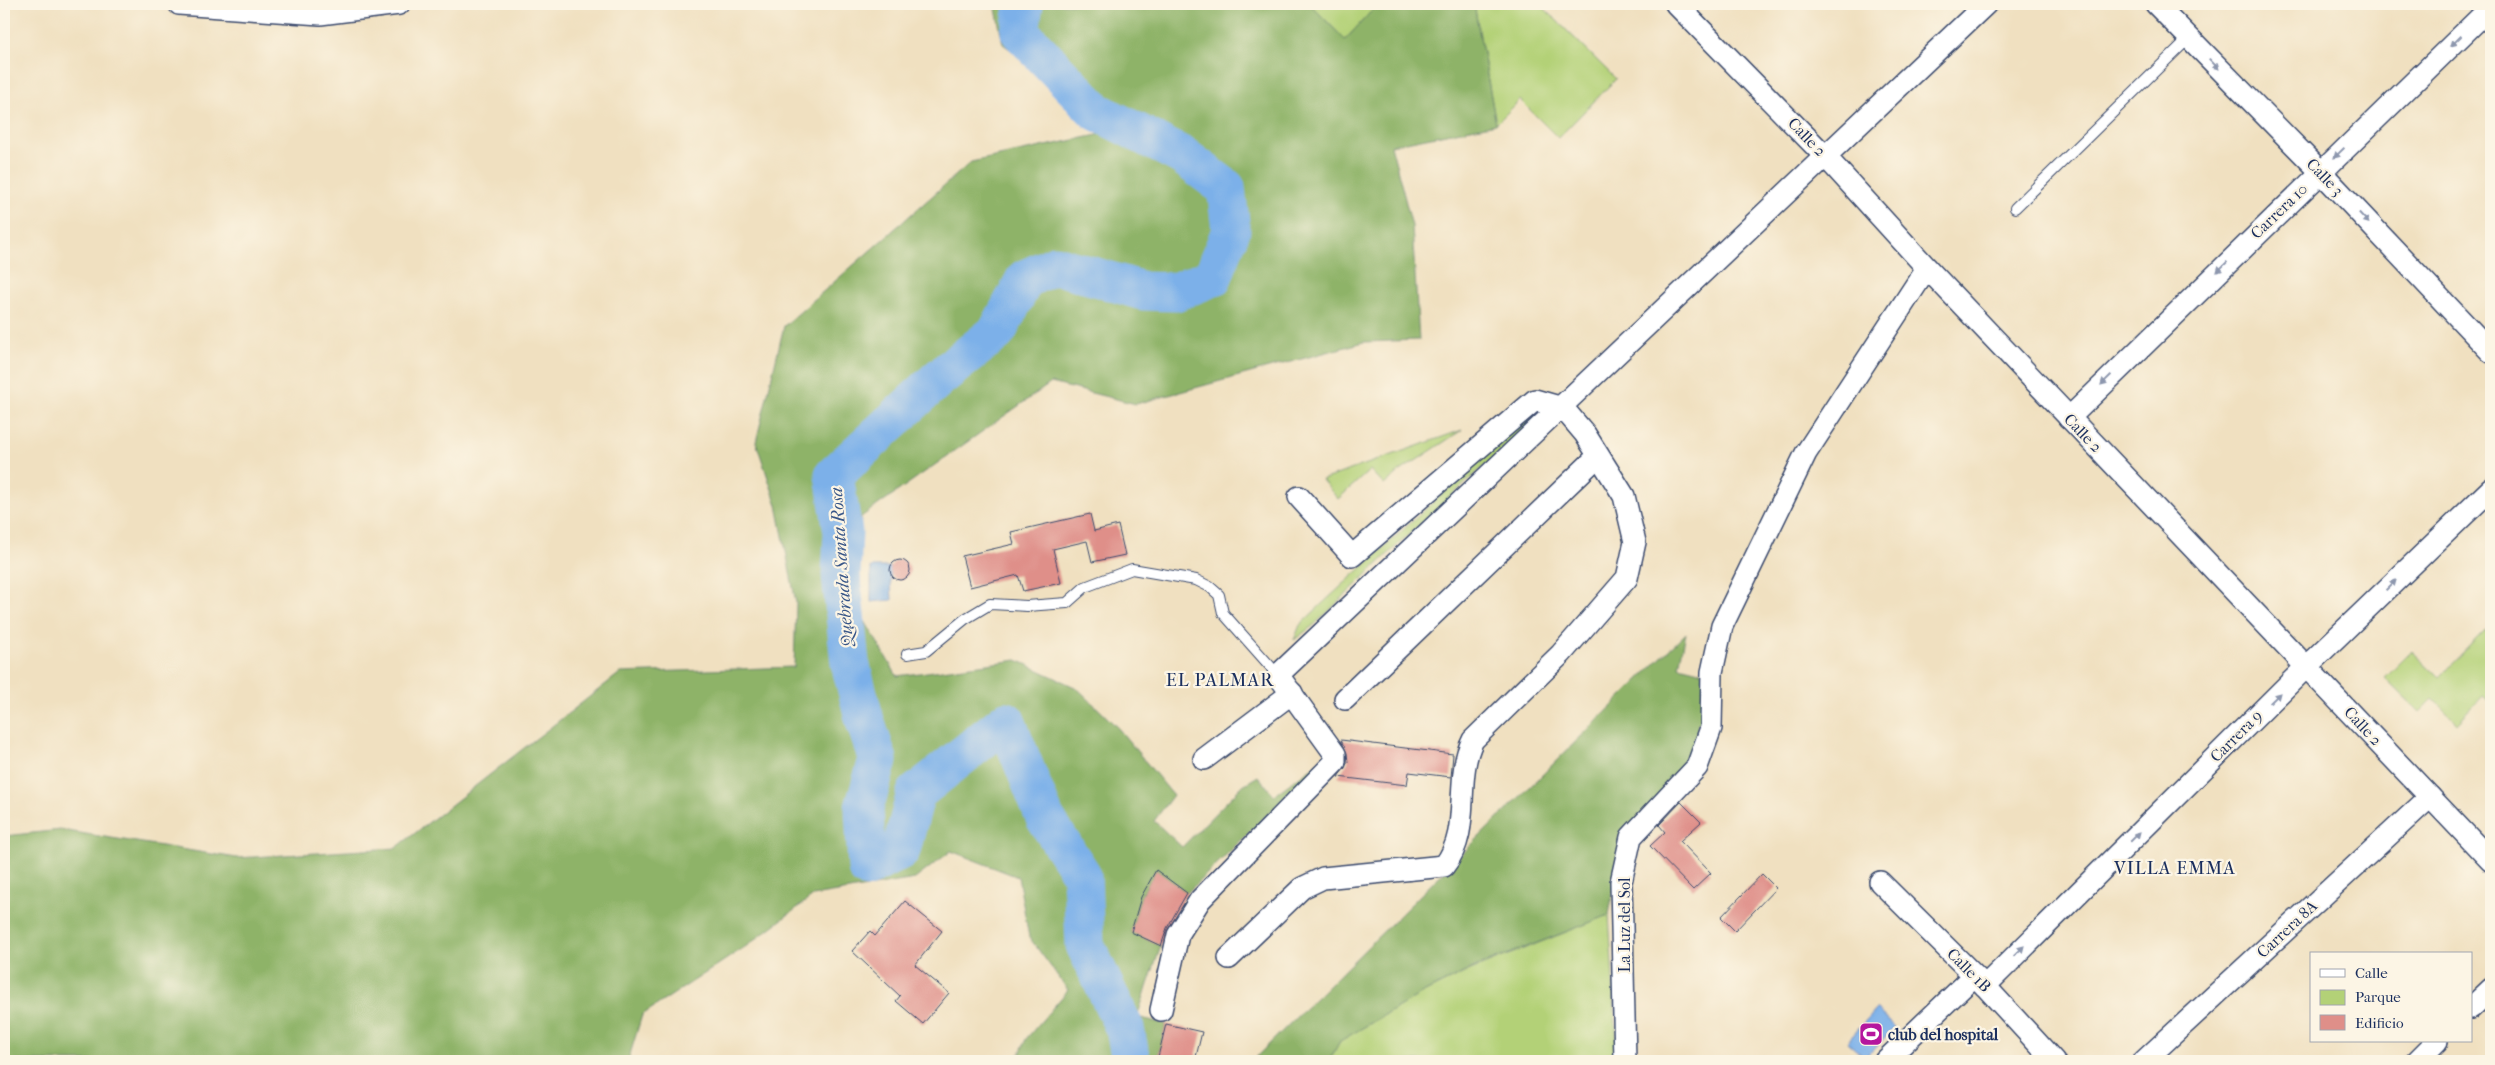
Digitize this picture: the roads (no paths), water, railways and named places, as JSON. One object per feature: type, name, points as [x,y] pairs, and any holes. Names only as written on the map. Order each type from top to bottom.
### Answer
[{"type":"street","points":[[179,4],[320,14],[399,4]]},
{"type":"street","name":"Calle 2","points":[[1676,4],[1825,156],[2068,418],[2307,666],[2491,862]]},
{"type":"street","points":[[1161,1010],[1178,935],[1200,900],[1335,762],[1335,754],[1278,675],[1562,408],[1986,4]]},
{"type":"street","name":"Calle 3","points":[[2156,4],[2320,171],[2491,352]]},
{"type":"street","name":"Carrera 10","points":[[2068,418],[2320,171],[2491,7]]},
{"type":"street","name":"La Luz del Sol","points":[[1625,1061],[1621,882],[1631,837],[1697,767],[1711,728],[1712,672],[1722,626],[1806,453],[1927,268]]},
{"type":"street","points":[[1229,958],[1302,888],[1323,878],[1444,866],[1452,855],[1458,838],[1465,755],[1473,740],[1561,654],[1627,578],[1635,542],[1624,496],[1585,434],[1562,408],[1535,400],[1352,556],[1300,497]]},
{"type":"street","points":[[1346,699],[1598,456]]},
{"type":"street","name":"Carrera 9","points":[[1885,1061],[1980,981],[2491,489]]},
{"type":"street","points":[[1204,759],[1292,694]]},
{"type":"street","name":"Carrera 8A","points":[[2144,1061],[2430,797]]},
{"type":"street","name":"Calle 1B","points":[[1880,882],[1980,981],[2054,1061]]},
{"type":"street","points":[[2472,1007],[2491,989]]},
{"type":"street","points":[[2417,1061],[2437,1042]]},
{"type":"lane","points":[[2016,208],[2189,38]]},
{"type":"lane","points":[[907,654],[926,651],[965,619],[990,604],[1027,606],[1067,603],[1085,588],[1132,569],[1196,580],[1210,587],[1219,595],[1223,613],[1278,675]]},
{"type":"water","points":[[871,567],[890,567],[892,600],[871,602]]},
{"type":"water","name":"club del hospital","points":[[1876,1009],[1895,1027],[1865,1058],[1847,1042]]},
{"type":"waterway","name":"Quebrada Santa Rosa","points":[[1024,4],[1020,32],[1096,111],[1183,156],[1226,188],[1231,230],[1213,277],[1175,292],[1143,291],[1055,265],[1025,279],[997,332],[939,378],[834,475],[843,532],[841,575],[850,663],[865,721],[878,760],[864,808],[867,868],[901,850],[916,793],[1006,721],[1045,818],[1082,875],[1085,945],[1125,1029],[1131,1061]]},
{"type":"place","name":"club del hospital","points":[[1871,1034]]},
{"type":"district","name":"EL PALMAR","points":[[1220,680]]},
{"type":"district","name":"VILLA EMMA","points":[[2175,868]]}]
